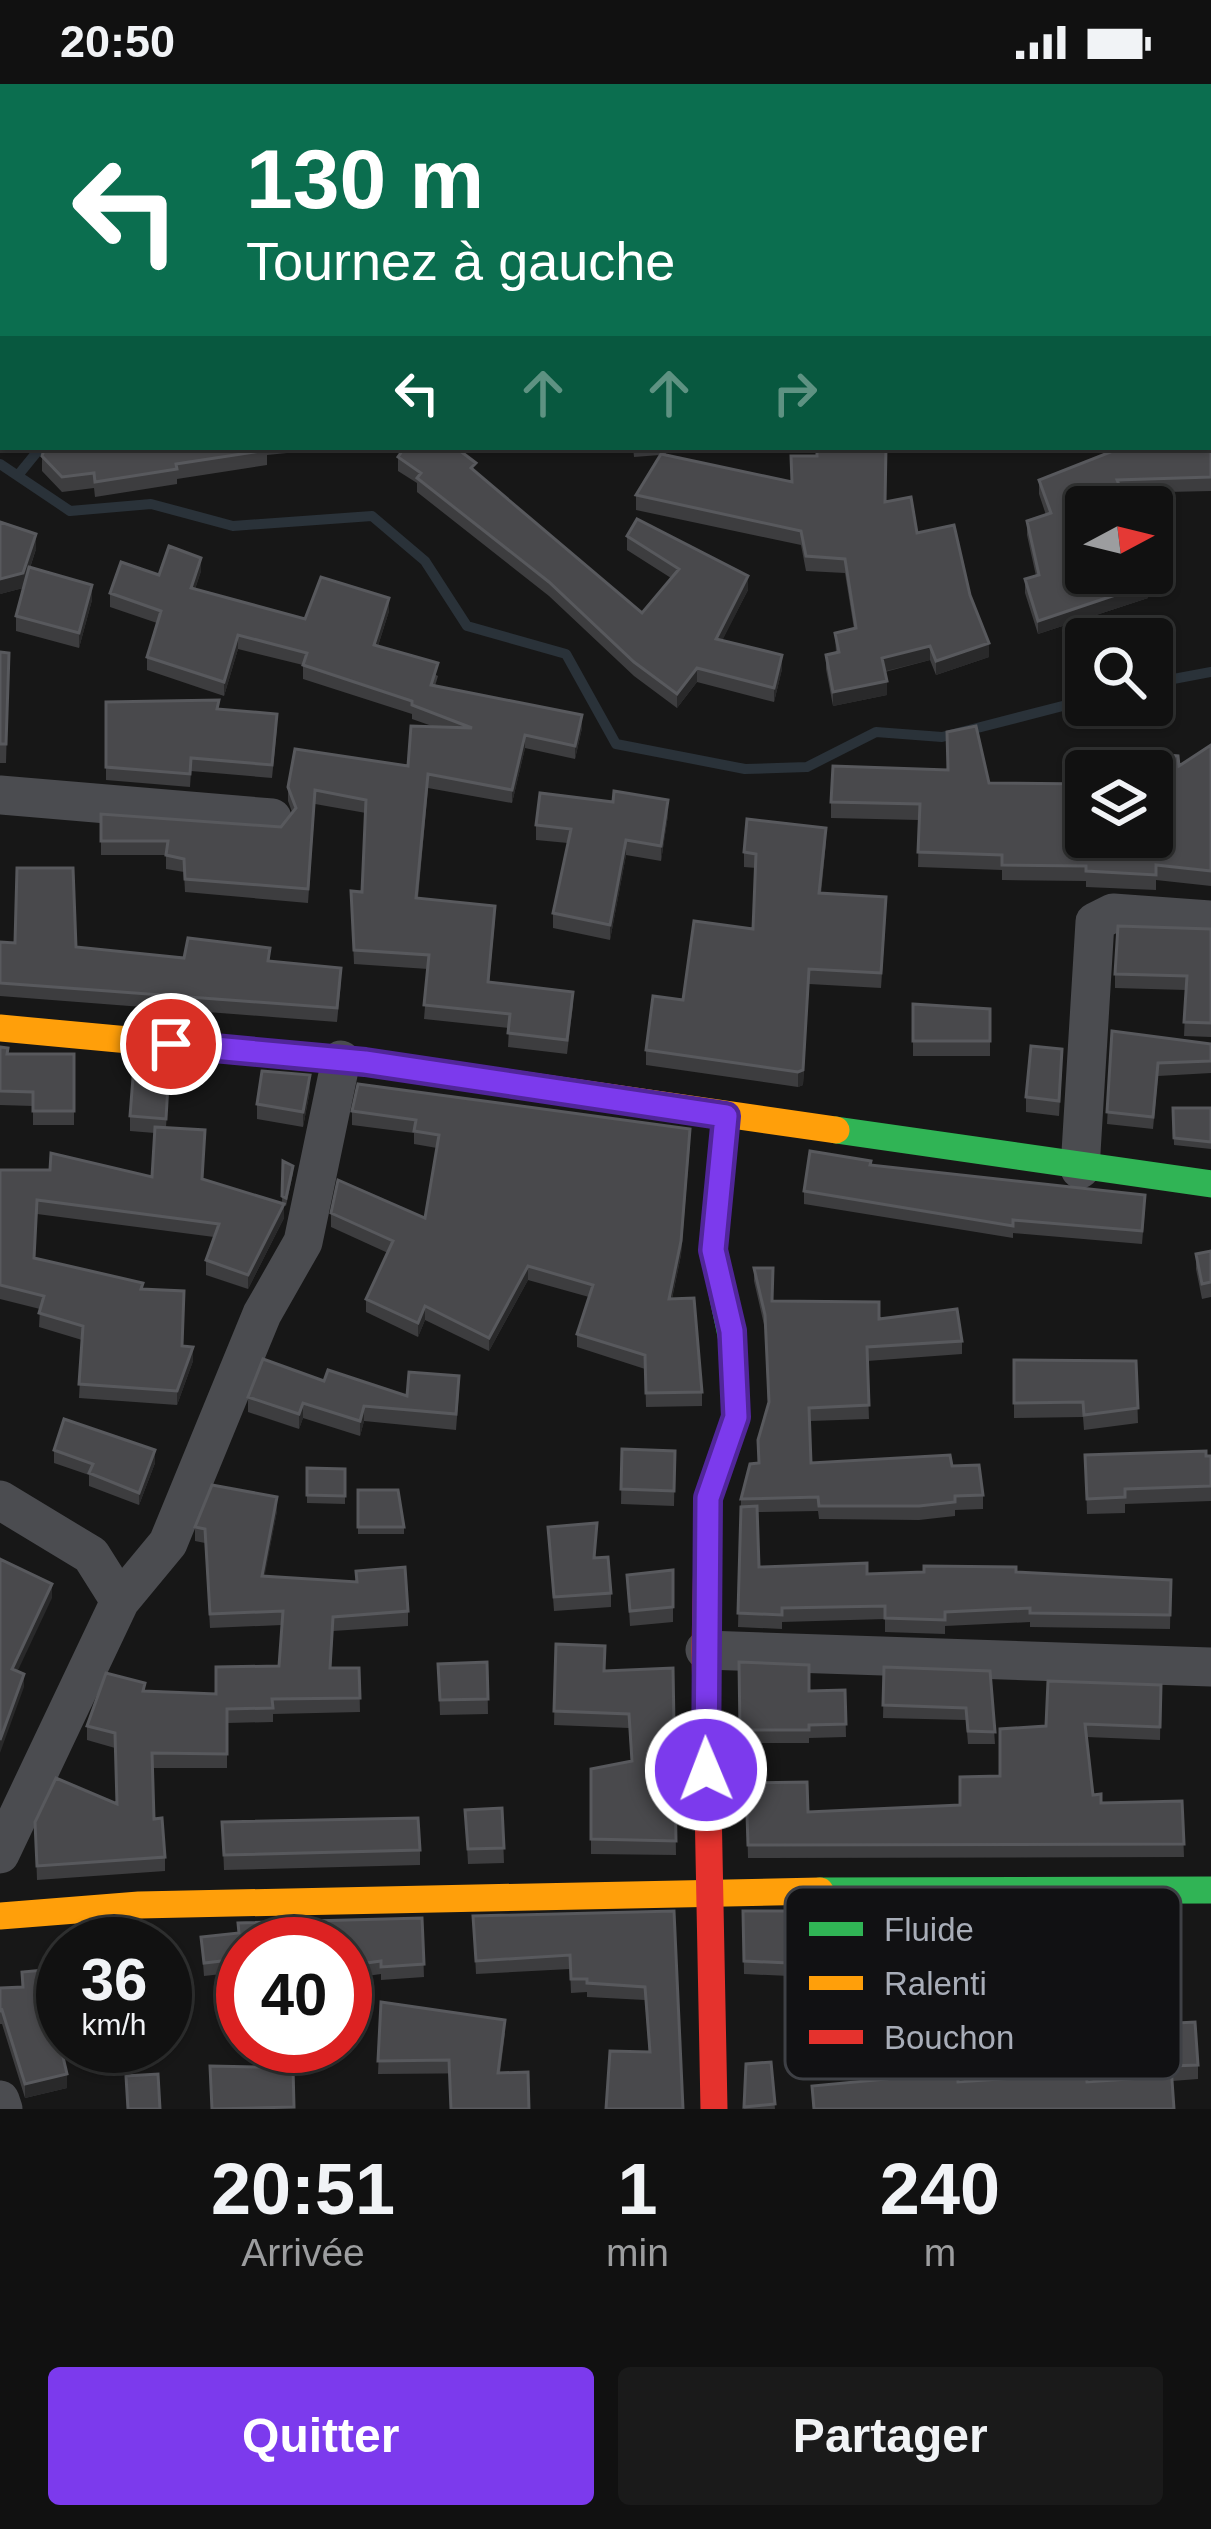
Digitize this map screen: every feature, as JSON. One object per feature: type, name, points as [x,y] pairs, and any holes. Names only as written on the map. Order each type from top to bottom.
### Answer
[{"type":"street","points":[[0,795],[272,818]]},
{"type":"street","points":[[1080,1169],[1096,922],[1112,913],[1211,920]]},
{"type":"street","points":[[0,1028],[341,1060],[1080,1169],[1211,1184]]},
{"type":"street","points":[[0,1854],[120,1600],[168,1543],[262,1315],[303,1242],[341,1060]]},
{"type":"street","points":[[714,2109],[705,1649],[708,1498],[736,1417],[732,1331],[713,1250],[726,1116]]},
{"type":"street","points":[[0,1500],[91,1555],[120,1600]]},
{"type":"street","points":[[705,1649],[1211,1667]]},
{"type":"street","points":[[1181,1890],[1211,1890]]},
{"type":"street","points":[[0,1916],[139,1905],[785,1891]]},
{"type":"street","points":[[0,2099],[3,2109]]},
{"type":"building","points":[[44,450],[267,450],[95,482],[94,473],[62,477],[42,456]]},
{"type":"building","points":[[403,450],[459,450],[476,463],[471,468],[642,613],[679,569],[627,536],[637,519],[748,576],[716,639],[782,655],[774,688],[697,668],[677,694],[634,662],[549,582],[417,478],[421,473],[398,457]]},
{"type":"building","points":[[817,450],[886,450],[885,502],[911,497],[917,533],[954,525],[970,595],[989,643],[936,661],[930,646],[882,658],[887,681],[833,692],[826,655],[839,652],[835,633],[856,628],[845,559],[806,556],[801,531],[636,495],[661,454],[792,482],[791,456],[817,456]]},
{"type":"building","points":[[1115,450],[1211,450],[1211,477],[1065,486],[1065,594],[1118,594],[1038,621],[1025,579],[1039,575],[1027,521],[1051,513],[1039,480]]},
{"type":"building","points":[[0,522],[36,534],[23,573],[0,579]]},
{"type":"building","points":[[169,546],[201,558],[191,588],[305,619],[321,577],[389,598],[374,645],[438,663],[431,685],[582,715],[575,746],[525,735],[512,790],[428,774],[416,898],[495,906],[488,982],[573,992],[567,1040],[508,1033],[510,1014],[424,1005],[429,955],[354,950],[351,891],[362,892],[366,800],[315,790],[308,889],[185,879],[184,859],[166,855],[168,841],[101,841],[101,814],[281,827],[296,808],[288,787],[295,749],[408,766],[411,726],[472,728],[412,705],[412,701],[303,665],[307,653],[238,635],[224,682],[147,657],[161,611],[110,593],[121,562],[159,575]]},
{"type":"building","points":[[29,567],[92,585],[79,633],[16,616]]},
{"type":"building","points":[[0,652],[9,653],[6,744],[0,744]]},
{"type":"building","points":[[219,700],[217,709],[277,714],[272,765],[191,758],[190,774],[106,767],[106,702]]},
{"type":"building","points":[[976,726],[989,783],[1065,784],[1065,858],[1173,858],[1173,756],[1178,756],[1179,766],[1211,745],[1211,871],[1156,865],[1156,875],[1086,871],[1086,866],[1002,865],[1002,855],[918,852],[920,804],[831,802],[833,766],[948,770],[947,732]]},
{"type":"building","points":[[614,791],[668,800],[661,846],[626,840],[610,925],[553,913],[571,829],[536,825],[540,793],[613,802]]},
{"type":"building","points":[[747,819],[826,828],[819,893],[886,897],[881,973],[809,969],[803,1070],[798,1072],[646,1050],[653,996],[683,1000],[694,921],[753,929],[756,854],[744,852]]},
{"type":"building","points":[[17,868],[73,868],[76,947],[184,958],[188,938],[270,948],[268,961],[341,968],[337,1008],[0,983],[0,942],[15,943]]},
{"type":"building","points":[[1118,926],[1211,929],[1211,1023],[1184,1022],[1187,976],[1115,974]]},
{"type":"building","points":[[913,1004],[990,1009],[990,1041],[913,1041]]},
{"type":"building","points":[[1112,1031],[1211,1044],[1211,1061],[1158,1063],[1153,1117],[1107,1112]]},
{"type":"building","points":[[1031,1046],[1062,1049],[1059,1101],[1026,1097]]},
{"type":"building","points":[[0,1047],[8,1048],[7,1054],[74,1054],[74,1111],[33,1111],[33,1092],[0,1091]]},
{"type":"building","points":[[134,1065],[169,1067],[166,1119],[130,1116]]},
{"type":"building","points":[[262,1071],[310,1075],[303,1112],[257,1104]]},
{"type":"building","points":[[358,1084],[690,1129],[681,1241],[669,1299],[694,1298],[702,1392],[646,1393],[645,1355],[577,1334],[593,1285],[528,1266],[489,1338],[425,1306],[418,1323],[366,1299],[393,1241],[331,1213],[338,1180],[425,1218],[439,1135],[414,1131],[416,1120],[352,1111]]},
{"type":"building","points":[[1173,1108],[1211,1108],[1211,1142],[1174,1138]]},
{"type":"building","points":[[155,1127],[205,1130],[202,1179],[284,1204],[248,1275],[206,1260],[219,1224],[37,1200],[34,1258],[143,1283],[141,1289],[184,1291],[182,1346],[193,1347],[177,1391],[79,1384],[83,1326],[39,1313],[44,1296],[0,1285],[0,1170],[50,1170],[51,1153],[152,1177]]},
{"type":"building","points":[[810,1151],[871,1161],[870,1165],[1145,1195],[1142,1231],[1013,1220],[1013,1226],[804,1191]]},
{"type":"building","points":[[283,1161],[293,1166],[286,1198],[282,1196]]},
{"type":"building","points":[[1211,1251],[1211,1282],[1202,1284],[1196,1254]]},
{"type":"building","points":[[754,1268],[773,1268],[772,1301],[879,1302],[879,1319],[957,1309],[962,1341],[867,1347],[869,1405],[809,1408],[811,1463],[950,1455],[952,1466],[979,1465],[983,1495],[955,1496],[955,1502],[919,1506],[819,1506],[818,1497],[741,1499],[750,1464],[759,1463],[758,1440],[769,1402],[765,1315]]},
{"type":"building","points":[[263,1359],[324,1381],[328,1370],[407,1396],[409,1372],[459,1376],[456,1414],[364,1406],[360,1421],[303,1403],[299,1414],[248,1397]]},
{"type":"building","points":[[1014,1360],[1136,1361],[1138,1408],[1084,1415],[1083,1402],[1014,1403]]},
{"type":"building","points":[[64,1419],[155,1450],[139,1493],[89,1473],[93,1464],[54,1450]]},
{"type":"building","points":[[622,1449],[675,1451],[674,1491],[621,1489]]},
{"type":"building","points":[[1206,1451],[1211,1456],[1211,1486],[1125,1489],[1125,1497],[1087,1499],[1085,1455]]},
{"type":"building","points":[[307,1468],[345,1469],[345,1496],[307,1495]]},
{"type":"building","points":[[212,1485],[277,1497],[262,1576],[357,1582],[356,1571],[405,1567],[408,1611],[333,1617],[330,1668],[359,1668],[360,1698],[272,1699],[273,1708],[227,1709],[227,1754],[152,1753],[154,1819],[162,1818],[165,1857],[37,1866],[35,1822],[56,1778],[117,1804],[115,1733],[87,1726],[106,1673],[145,1683],[143,1691],[216,1694],[216,1667],[279,1666],[283,1611],[210,1614],[205,1529],[195,1527]]},
{"type":"building","points":[[358,1490],[398,1490],[404,1527],[358,1527]]},
{"type":"building","points":[[757,1506],[759,1567],[867,1563],[867,1574],[924,1572],[924,1566],[1016,1567],[1016,1572],[1171,1580],[1170,1615],[1030,1613],[1030,1608],[945,1612],[945,1620],[885,1618],[885,1606],[782,1608],[782,1615],[738,1613],[741,1507]]},
{"type":"building","points":[[597,1523],[594,1558],[608,1557],[611,1593],[554,1597],[548,1527]]},
{"type":"building","points":[[0,1559],[52,1584],[12,1669],[24,1674],[0,1740]]},
{"type":"building","points":[[673,1570],[673,1607],[630,1611],[627,1575]]},
{"type":"building","points":[[556,1644],[605,1646],[604,1671],[673,1668],[676,1841],[591,1839],[591,1769],[632,1761],[629,1714],[554,1711]]},
{"type":"building","points":[[487,1662],[488,1699],[440,1700],[438,1664]]},
{"type":"building","points":[[739,1662],[809,1665],[809,1691],[845,1690],[846,1724],[809,1725],[809,1730],[740,1730]]},
{"type":"building","points":[[884,1667],[990,1671],[995,1732],[968,1731],[966,1708],[883,1705]]},
{"type":"building","points":[[1048,1681],[1161,1685],[1160,1727],[1085,1724],[1093,1795],[1101,1794],[1101,1803],[1182,1801],[1184,1844],[748,1845],[746,1783],[807,1782],[808,1812],[960,1805],[960,1777],[1000,1776],[1000,1729],[1046,1726]]},
{"type":"building","points":[[502,1808],[504,1848],[468,1849],[465,1810]]},
{"type":"building","points":[[418,1818],[420,1850],[224,1855],[222,1822]]},
{"type":"building","points":[[674,1911],[683,2109],[606,2109],[610,2051],[650,2052],[645,1987],[571,1979],[570,1955],[476,1961],[473,1916]]},
{"type":"building","points":[[743,1911],[785,1911],[785,1963],[744,1961]]},
{"type":"building","points":[[422,1918],[424,1964],[381,1967],[381,1961],[372,1962],[372,1919]]},
{"type":"building","points":[[216,1935],[216,1962],[204,1963],[201,1937]]},
{"type":"building","points":[[36,1971],[36,2073],[67,2074],[25,2084],[0,2011],[0,1988],[23,1987],[22,1972]]},
{"type":"building","points":[[381,2002],[505,2020],[498,2073],[528,2072],[529,2109],[451,2109],[449,2060],[378,2061]]},
{"type":"building","points":[[1195,2022],[1198,2065],[1181,2066],[1181,2023]]},
{"type":"building","points":[[771,2062],[775,2104],[744,2107],[746,2064]]},
{"type":"building","points":[[210,2066],[216,2066],[216,2073],[293,2073],[294,2107],[212,2109]]},
{"type":"building","points":[[158,2074],[160,2109],[128,2109],[126,2076]]},
{"type":"building","points":[[887,2079],[1172,2079],[1174,2109],[814,2109],[812,2086]]},
{"type":"waterway","points":[[19,474],[39,450]]},
{"type":"waterway","points":[[0,464],[70,511],[151,504],[233,526],[372,516],[425,561],[467,626],[566,654],[616,744],[745,769],[807,767],[876,732],[942,737],[1065,705]]},
{"type":"waterway","points":[[1173,679],[1211,672]]},
{"type":"traffic: fast","points":[[726,1116],[713,1250],[732,1340]]},
{"type":"traffic: fast","points":[[836,1130],[1211,1184]]},
{"type":"traffic: fast","points":[[1181,1890],[1211,1890]]},
{"type":"traffic: slow","points":[[0,1028],[365,1062],[836,1130]]},
{"type":"traffic: slow","points":[[0,1916],[139,1905],[785,1892]]},
{"type":"traffic: jam","points":[[714,2109],[705,1650],[708,1498],[736,1417],[732,1340]]},
{"type":"route","points":[[171,1044],[365,1062],[726,1116],[713,1250],[734,1345],[736,1417],[708,1498],[706,1770]]}]
